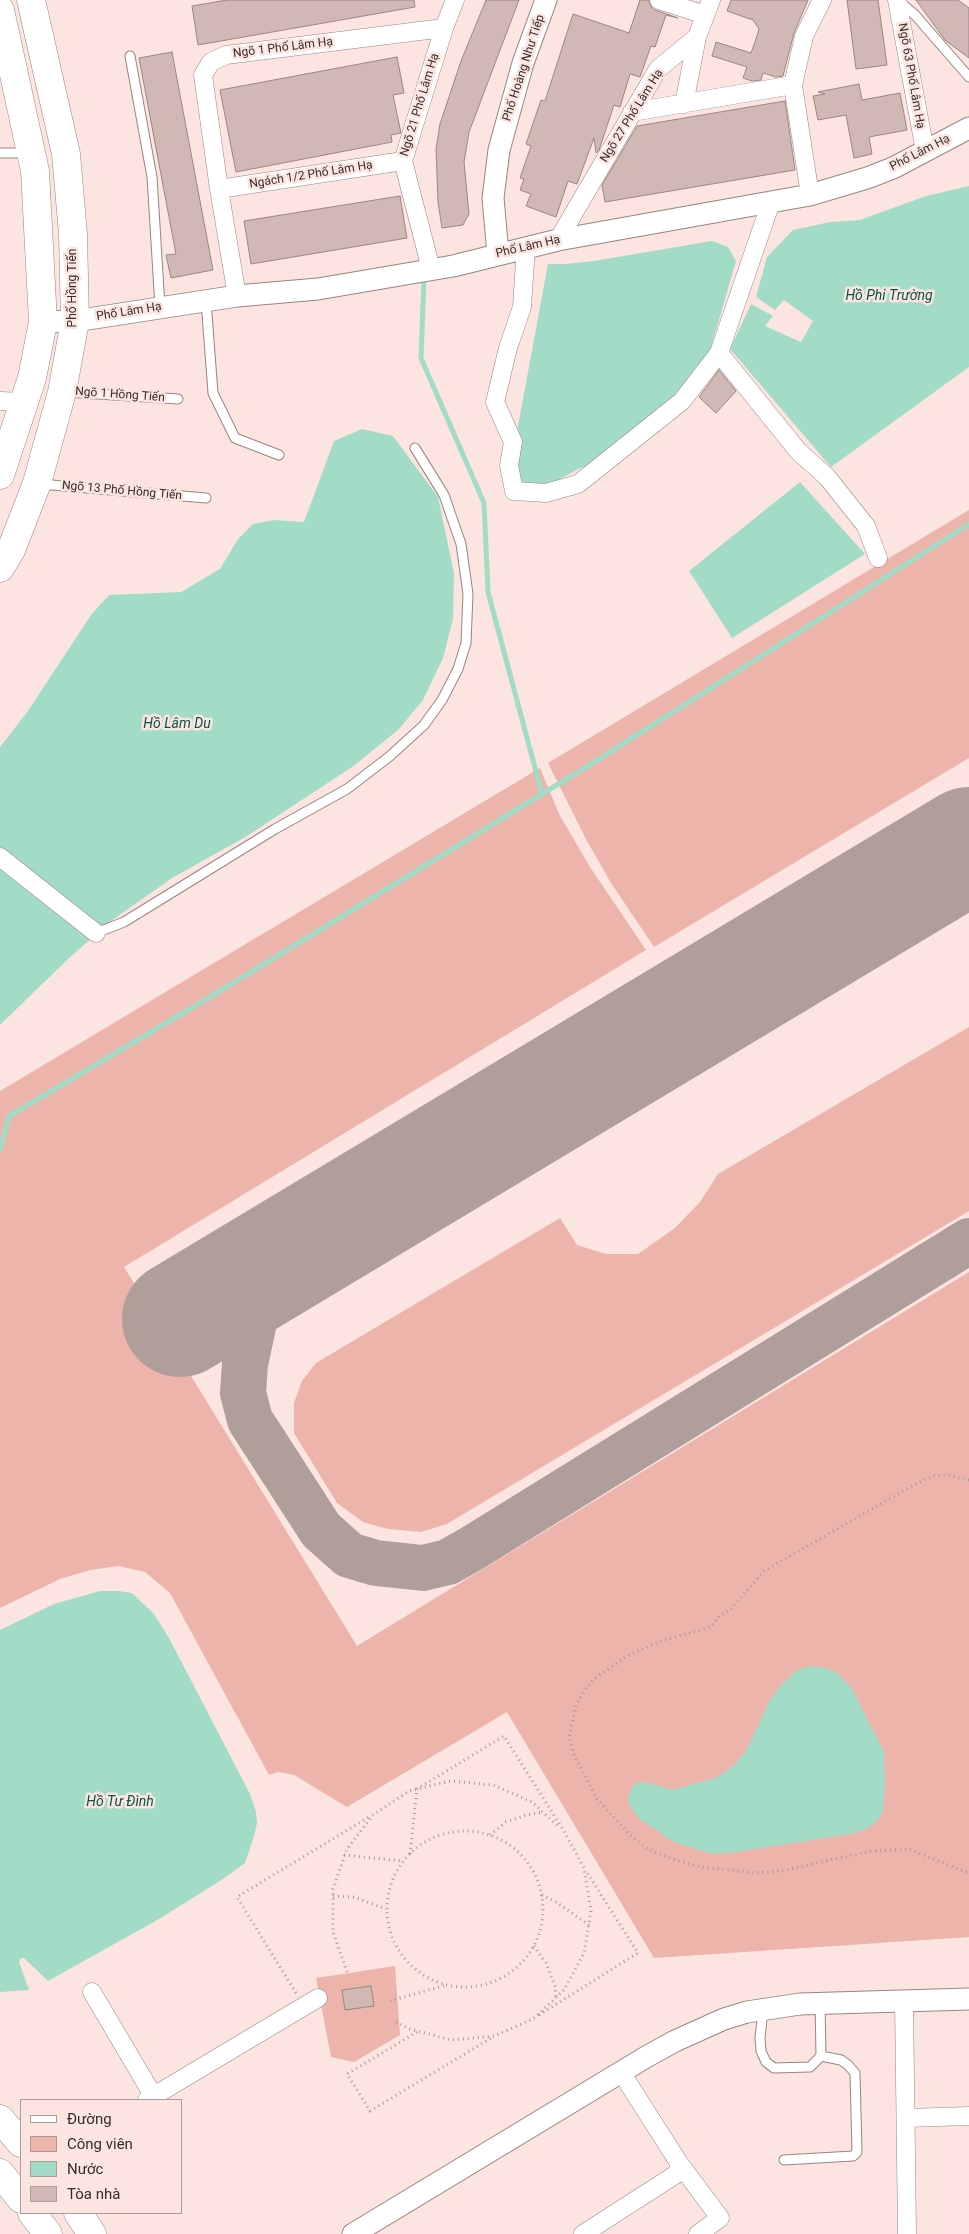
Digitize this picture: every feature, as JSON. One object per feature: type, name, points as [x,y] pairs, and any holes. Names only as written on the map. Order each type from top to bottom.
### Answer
[{"type":"main road","name":"Phố Hồng Tiến","points":[[0,568],[11,550],[37,483],[62,392],[75,320],[73,234],[66,154],[31,0]]},
{"type":"main road","points":[[0,10],[35,171],[43,322],[12,402],[0,475]]},
{"type":"main road","points":[[0,2119],[20,2142]]},
{"type":"main road","points":[[0,2173],[20,2198]]},
{"type":"main road","points":[[33,2214],[48,2234]]},
{"type":"main road","points":[[79,2214],[92,2234]]},
{"type":"street","name":"Ngõ 21 Phố Lâm Hạ","points":[[431,269],[403,161],[444,28],[455,0]]},
{"type":"street","name":"Phố Hoàng Như Tiếp","points":[[498,254],[493,198],[499,150],[523,63],[546,0]]},
{"type":"street","points":[[659,0],[708,7],[697,37],[684,104]]},
{"type":"street","points":[[810,195],[793,85],[804,36],[822,0]]},
{"type":"street","name":"Ngõ 63 Phố Lâm Hạ","points":[[897,0],[925,151]]},
{"type":"street","name":"Ngõ 1 Phố Lâm Hạ","points":[[237,296],[219,189],[203,75],[211,62],[226,55],[444,28]]},
{"type":"street","name":"Ngõ 27 Phố Lâm Hạ","points":[[558,240],[658,69],[697,37]]},
{"type":"street","points":[[632,112],[793,85]]},
{"type":"street","name":"Phố Lâm Hạ","points":[[43,322],[75,320],[237,296],[318,289],[431,269],[558,240],[810,195],[868,178],[969,128]]},
{"type":"street","name":"Ngách 1/2 Phố Lâm Hạ","points":[[219,189],[403,161]]},
{"type":"street","points":[[526,247],[522,308],[508,348],[495,402],[513,442],[509,465],[514,491],[546,493],[578,484],[682,401],[719,353],[771,202]]},
{"type":"street","points":[[719,353],[798,451],[827,477],[866,526],[878,558]]},
{"type":"street","points":[[0,857],[96,934]]},
{"type":"street","points":[[92,1992],[151,2098],[311,2002]]},
{"type":"street","points":[[361,2232],[621,2072],[704,2027],[747,2012],[820,2002],[969,1999]]},
{"type":"street","points":[[904,2000],[907,2234]]},
{"type":"street","points":[[621,2072],[679,2163],[720,2218],[698,2234]]},
{"type":"street","points":[[906,2118],[969,2116]]},
{"type":"street","points":[[583,2234],[678,2173],[679,2163]]},
{"type":"lane","points":[[897,0],[915,15],[969,77]]},
{"type":"lane","points":[[130,56],[152,177],[160,308]]},
{"type":"lane","points":[[0,153],[30,153]]},
{"type":"lane","points":[[206,301],[213,393],[235,438],[279,455]]},
{"type":"lane","name":"Ngõ 1 Hồng Tiến","points":[[62,392],[178,399]]},
{"type":"lane","points":[[96,934],[124,922],[275,829],[348,789],[390,756],[424,725],[442,700],[458,669],[466,643],[468,594],[461,544],[444,495],[415,448]]},
{"type":"lane","name":"Ngõ 13 Phố Hồng Tiến","points":[[37,483],[206,498]]},
{"type":"lane","points":[[763,2009],[761,2051],[766,2062],[774,2068],[810,2067],[821,2056],[820,2002]]},
{"type":"lane","points":[[784,2160],[853,2156],[858,2150],[855,2074],[848,2064],[841,2060],[821,2056]]},
{"type":"path","points":[[969,1480],[948,1475],[934,1476],[917,1483],[764,1571],[730,1610],[720,1615],[711,1627],[661,1640],[627,1656],[594,1679],[584,1692],[576,1705],[570,1738],[575,1757],[597,1799],[630,1835],[648,1849],[675,1860],[701,1867],[758,1873],[781,1871],[871,1851],[908,1849],[969,1873]]},
{"type":"path","points":[[417,1789],[504,1736],[638,1953],[533,2019],[494,2036],[370,2111],[347,2074],[418,2031]]},
{"type":"path","points":[[311,2002],[237,1897],[372,1816],[408,1791],[450,1781],[493,1784],[532,1802],[564,1831]]},
{"type":"path","points":[[410,1854],[417,1789]]},
{"type":"path","points":[[489,1835],[506,1822],[526,1815],[543,1812]]},
{"type":"path","points":[[347,1972],[333,1932],[333,1889],[347,1849],[372,1816]]},
{"type":"path","points":[[470,1830],[495,1836],[517,1850],[533,1871],[542,1895],[542,1921],[534,1946],[519,1966],[497,1980],[472,1987],[446,1985],[422,1974],[403,1957],[391,1934],[386,1909],[390,1884],[402,1861],[410,1854],[421,1843],[444,1833],[470,1830]]},
{"type":"path","points":[[344,1855],[402,1861]]},
{"type":"path","points":[[533,2019],[564,1990],[584,1953],[591,1910],[584,1868]]},
{"type":"path","points":[[542,1895],[556,1902],[589,1925]]},
{"type":"path","points":[[333,1896],[354,1897],[386,1909]]},
{"type":"path","points":[[534,1946],[546,1963],[556,1998]]},
{"type":"path","points":[[390,2001],[446,1985]]},
{"type":"path","points":[[396,2022],[418,2031],[451,2040],[494,2036]]},
{"type":"green space","points":[[969,510],[969,758],[654,947],[611,883],[587,841],[548,763]]},
{"type":"green space","points":[[540,768],[559,814],[590,867],[646,950],[124,1267],[357,1646],[969,1272],[969,1937],[654,1958],[507,1712],[347,1807],[294,1775],[278,1772],[269,1775],[170,1593],[145,1572],[119,1566],[90,1570],[60,1579],[0,1608],[0,1091]]},
{"type":"green space","points":[[969,1027],[969,1211],[447,1524],[421,1532],[388,1529],[363,1522],[337,1503],[294,1433],[294,1403],[302,1381],[316,1363],[560,1218],[577,1245],[606,1254],[638,1254],[675,1228],[700,1202],[718,1174]]},
{"type":"green space","points":[[395,1966],[400,2035],[354,2062],[331,2057],[316,1978]]},
{"type":"water","name":"Hồ Phi Trường","points":[[969,186],[969,367],[831,467],[730,349],[751,304],[773,316],[765,326],[801,342],[813,321],[784,300],[775,310],[756,297],[767,257],[793,230],[830,222],[860,220],[926,196]]},
{"type":"water","points":[[712,241],[728,247],[736,261],[705,368],[687,394],[597,462],[578,469],[546,487],[520,488],[511,464],[548,264],[594,261]]},
{"type":"water","name":"Hồ Lâm Du","points":[[362,429],[393,436],[438,497],[454,573],[453,619],[443,658],[423,700],[399,729],[355,765],[247,836],[172,878],[111,921],[68,959],[0,1025],[0,747],[28,711],[91,615],[109,595],[181,592],[220,569],[238,539],[253,524],[274,520],[304,522],[334,441]]},
{"type":"water","points":[[800,482],[865,554],[732,638],[689,571]]},
{"type":"water","name":"Hồ Tư Đình","points":[[100,1591],[132,1593],[154,1614],[169,1638],[250,1794],[256,1812],[257,1823],[254,1836],[245,1863],[159,1919],[48,1981],[24,1958],[21,1958],[19,1962],[29,1990],[0,1992],[0,1630],[54,1604]]},
{"type":"water","points":[[812,1666],[825,1668],[837,1673],[851,1687],[884,1752],[885,1784],[883,1812],[876,1822],[865,1830],[850,1834],[714,1854],[675,1843],[641,1820],[632,1810],[628,1801],[630,1791],[635,1784],[645,1782],[673,1790],[718,1777],[733,1766],[746,1751],[771,1698],[797,1670]]},
{"type":"building","points":[[227,0],[414,0],[415,7],[198,45],[192,6]]},
{"type":"building","points":[[486,0],[519,0],[469,132],[464,162],[469,214],[463,225],[442,228],[438,202],[436,149],[440,124],[461,61]]},
{"type":"building","points":[[640,0],[649,0],[651,7],[655,10],[678,18],[666,15],[655,47],[651,46],[640,77],[630,74],[620,107],[614,105],[599,150],[596,153],[594,138],[577,184],[568,181],[556,217],[526,206],[531,194],[520,190],[524,179],[520,178],[531,146],[526,144],[541,100],[545,101],[573,14],[629,33]]},
{"type":"building","points":[[731,0],[808,0],[794,33],[783,76],[776,77],[763,73],[761,80],[752,81],[743,78],[747,67],[712,56],[716,42],[751,53],[756,39],[759,29],[753,20],[727,11]]},
{"type":"building","points":[[847,0],[878,0],[887,65],[856,69]]},
{"type":"building","points":[[916,0],[958,0],[969,8],[969,58],[945,40]]},
{"type":"building","points":[[172,52],[213,270],[171,278],[166,255],[176,254],[139,58]]},
{"type":"building","points":[[397,57],[404,93],[393,95],[401,133],[391,135],[392,142],[236,172],[220,90]]},
{"type":"building","points":[[859,84],[862,100],[900,93],[907,130],[869,137],[872,154],[854,158],[846,115],[818,120],[813,96],[825,94],[818,92]]},
{"type":"building","points":[[785,101],[795,170],[605,202],[602,185],[637,126]]},
{"type":"building","points":[[400,196],[407,238],[251,264],[244,221]]},
{"type":"building","points":[[719,370],[736,391],[716,413],[699,397]]},
{"type":"building","points":[[371,1986],[374,2006],[345,2010],[342,1990]]},
{"type":"waterway","points":[[424,279],[421,358],[484,503],[488,592],[542,794]]},
{"type":"waterway","points":[[0,1150],[9,1116],[210,997],[588,766],[969,524]]},
{"type":"taxiway","points":[[304,1245],[266,1295],[254,1322],[245,1364],[243,1393],[250,1420],[321,1530],[349,1555],[376,1563],[423,1568],[448,1562],[471,1549],[969,1241]]},
{"type":"runway","points":[[180,1319],[969,845]]}]
